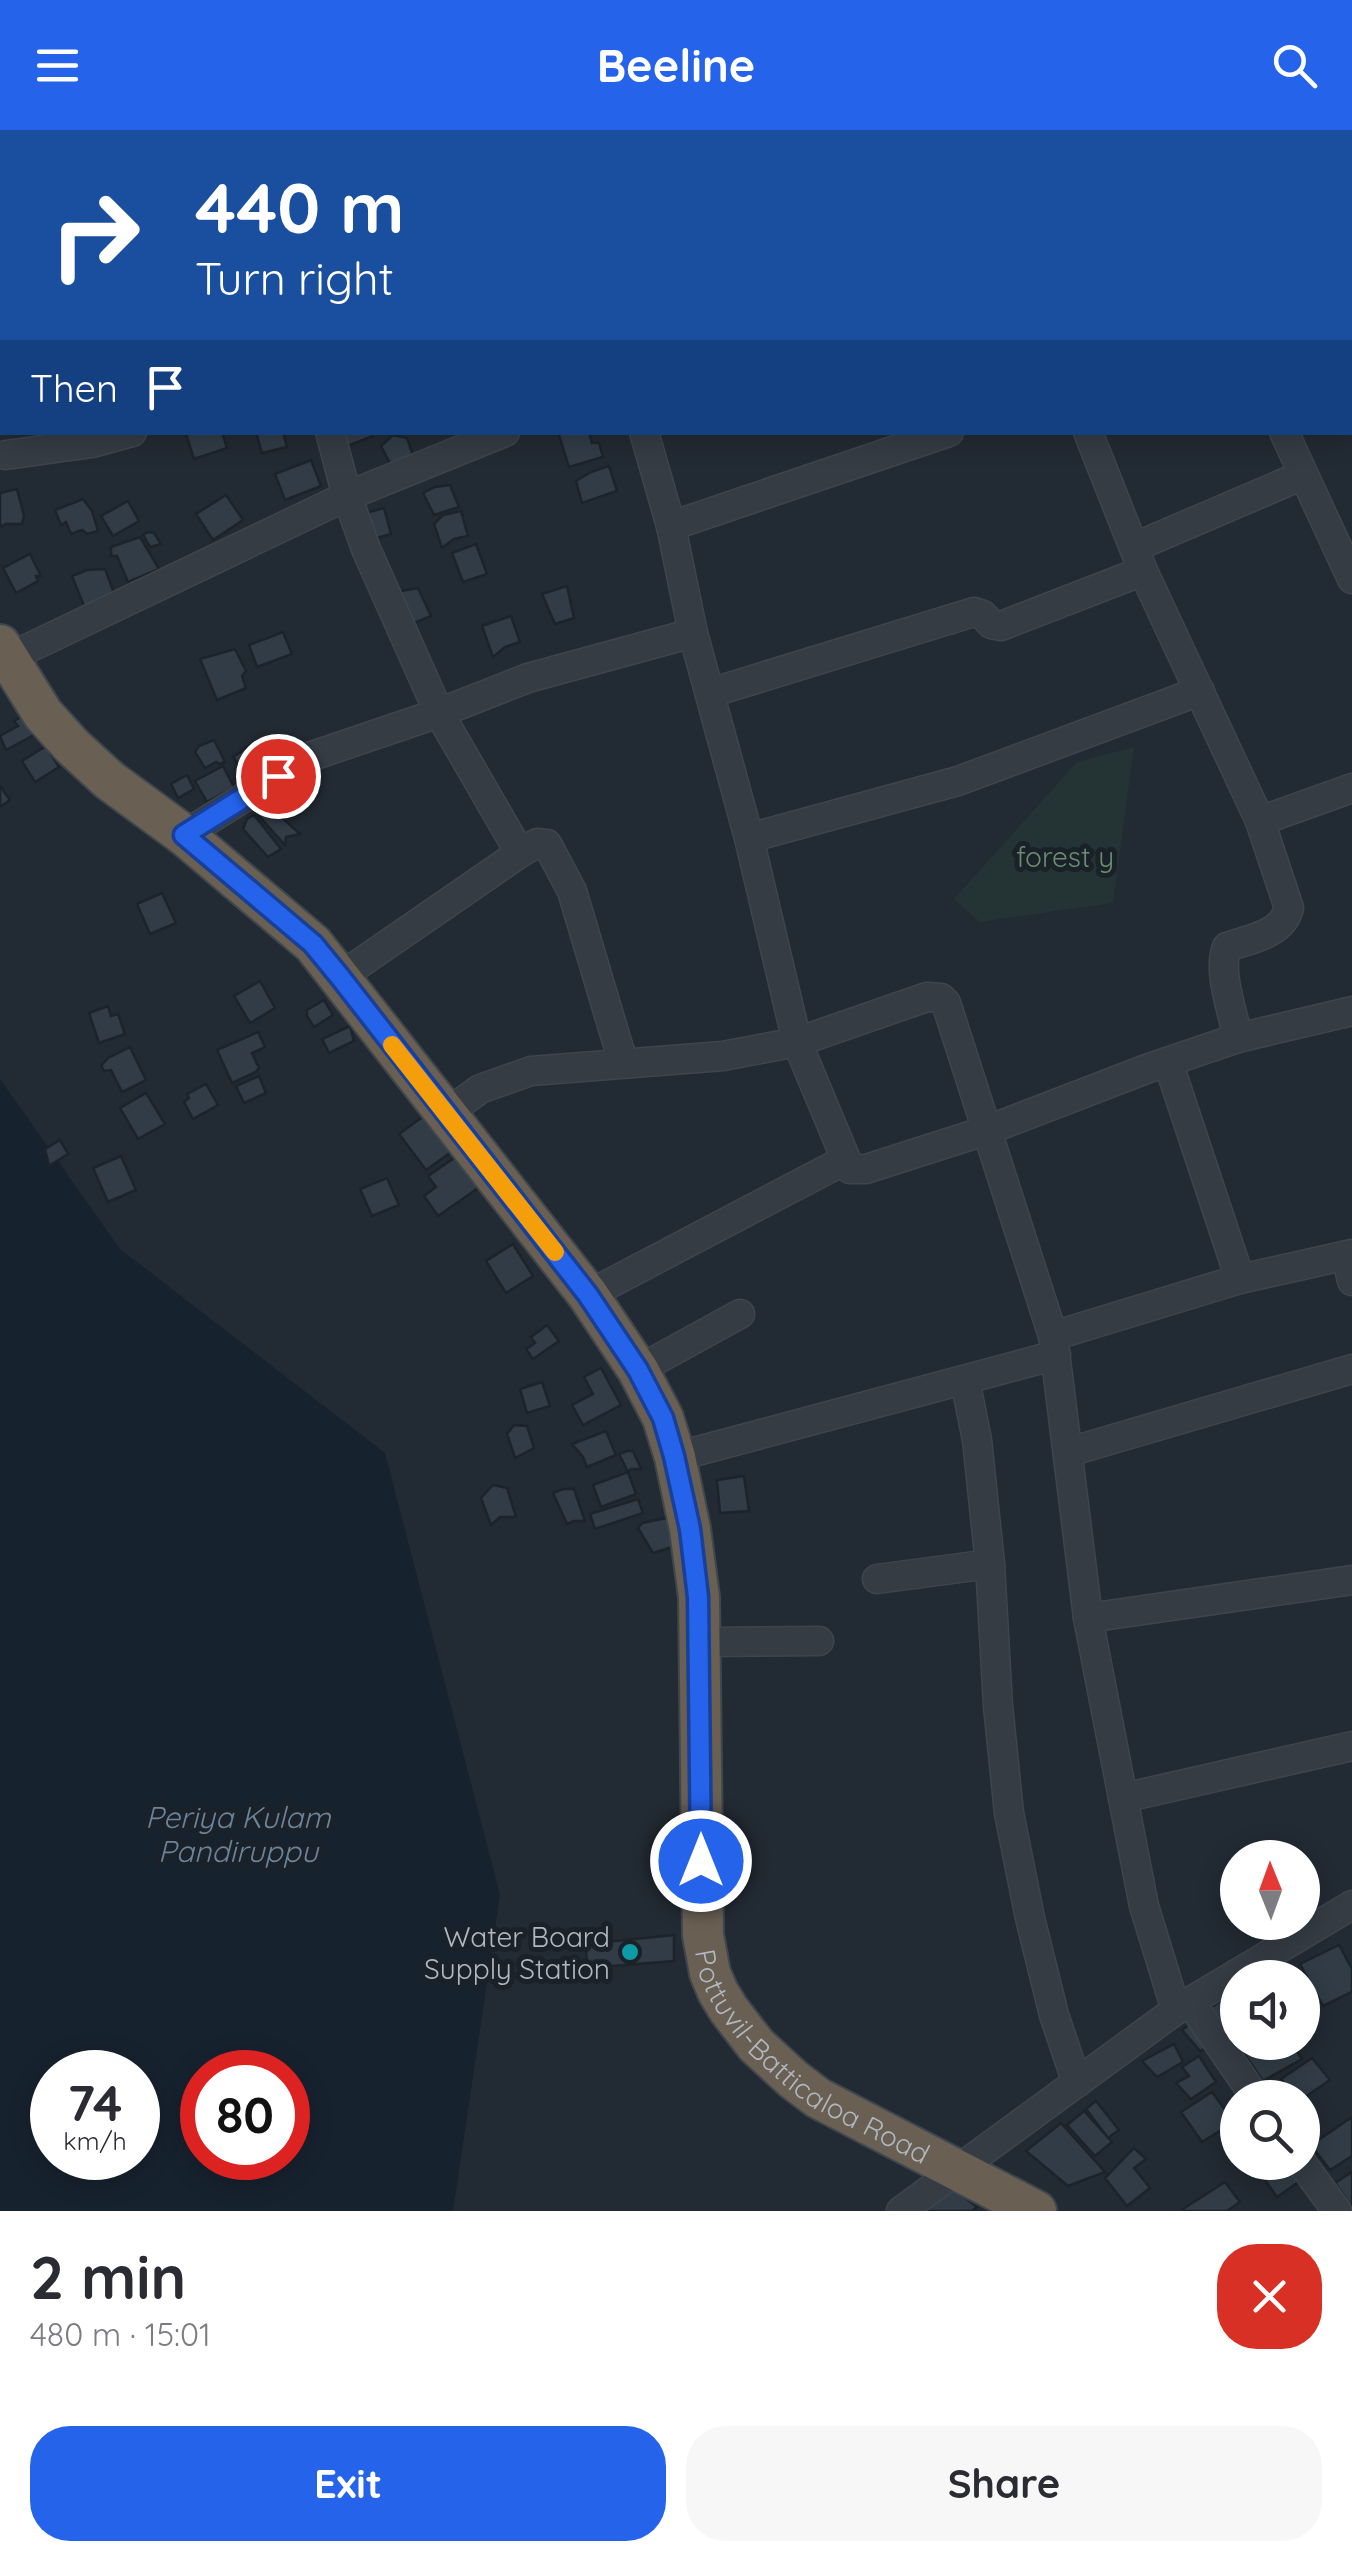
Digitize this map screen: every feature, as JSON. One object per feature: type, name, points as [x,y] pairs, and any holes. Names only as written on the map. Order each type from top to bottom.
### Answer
[{"type":"highway","name":"Pottuvil-Batticaloa Road","points":[[4,652],[44,714],[72,746],[313,944],[588,1295],[638,1370],[663,1418],[690,1529],[698,1597],[703,1935],[718,1992],[743,2030],[818,2098],[1036,2211]]},
{"type":"street","points":[[6,455],[92,444],[122,435]]},
{"type":"street","points":[[331,435],[366,549],[439,713],[520,853]]},
{"type":"street","points":[[4,652],[347,496],[498,435]]},
{"type":"street","points":[[645,435],[671,526],[693,633],[749,838],[798,1042],[850,1169],[866,1170],[988,1130],[1238,1038],[1352,1011]]},
{"type":"street","points":[[671,526],[940,435]]},
{"type":"street","points":[[1089,435],[1139,559],[1260,821],[1289,908],[1269,933],[1224,951],[1223,970],[1238,1038]]},
{"type":"street","points":[[1285,435],[1352,579]]},
{"type":"street","points":[[710,692],[974,612],[1000,626],[1303,476]]},
{"type":"street","points":[[184,835],[309,757],[528,678],[693,633]]},
{"type":"street","points":[[749,838],[958,781],[1200,691]]},
{"type":"street","points":[[1260,821],[1352,788]]},
{"type":"street","points":[[340,977],[520,853],[537,843],[548,844],[572,891],[623,1062]]},
{"type":"street","points":[[446,1114],[480,1089],[530,1070],[723,1056],[798,1042],[927,997],[946,1002],[1055,1346],[1088,1618],[1144,1906],[1183,2006],[1242,2080]]},
{"type":"street","points":[[1168,1062],[1240,1279]]},
{"type":"street","points":[[588,1295],[845,1160]]},
{"type":"street","points":[[674,1456],[964,1380],[1240,1279],[1350,1264]]},
{"type":"street","points":[[638,1370],[740,1314]]},
{"type":"street","points":[[1069,1452],[1352,1369]]},
{"type":"street","points":[[964,1380],[977,1440],[990,1564],[1008,1813],[1054,2014],[1077,2083]]},
{"type":"street","points":[[876,1579],[990,1564]]},
{"type":"street","points":[[1088,1618],[1352,1580]]},
{"type":"street","points":[[699,1642],[819,1640]]},
{"type":"street","points":[[1122,1798],[1352,1746]]},
{"type":"street","points":[[901,2211],[1183,2006],[1352,1904]]},
{"type":"street","points":[[1314,2180],[1337,2211]]},
{"type":"green space","name":"forest y","points":[[1134,747],[1113,903],[980,922],[954,899],[1077,762]]},
{"type":"water","name":"Periya Kulam Pandiruppu","points":[[0,1079],[120,1249],[385,1453],[500,1895],[453,2211],[0,2211]]},
{"type":"building","points":[[186,435],[223,435],[227,448],[194,459]]},
{"type":"building","points":[[257,435],[284,435],[287,447],[262,453]]},
{"type":"building","points":[[339,435],[373,435],[373,436],[345,447]]},
{"type":"building","points":[[393,435],[407,438],[414,458],[392,467],[381,446]]},
{"type":"building","points":[[559,435],[590,435],[592,443],[599,443],[603,457],[569,467]]},
{"type":"building","points":[[311,460],[321,486],[285,500],[275,474]]},
{"type":"building","points":[[609,466],[617,491],[582,503],[576,481]]},
{"type":"building","points":[[450,485],[459,507],[434,515],[423,493]]},
{"type":"building","points":[[17,489],[24,516],[22,524],[0,527],[0,493]]},
{"type":"building","points":[[226,495],[243,520],[213,540],[196,514]]},
{"type":"building","points":[[83,499],[92,511],[98,531],[71,534],[66,522],[61,525],[55,510]]},
{"type":"building","points":[[128,501],[139,521],[113,536],[101,516]]},
{"type":"building","points":[[384,508],[391,534],[370,540],[362,514]]},
{"type":"building","points":[[461,511],[468,536],[454,539],[442,548],[434,524],[443,515]]},
{"type":"building","points":[[154,533],[161,544],[150,547],[143,535]]},
{"type":"building","points":[[140,537],[159,569],[128,582],[117,556],[111,556],[111,547]]},
{"type":"building","points":[[476,544],[487,574],[463,582],[452,553]]},
{"type":"building","points":[[30,554],[41,576],[16,593],[3,568]]},
{"type":"building","points":[[105,569],[114,593],[86,611],[72,576]]},
{"type":"building","points":[[567,586],[574,618],[555,624],[542,594]]},
{"type":"building","points":[[418,588],[431,616],[409,625],[395,592]]},
{"type":"building","points":[[511,616],[520,642],[493,657],[482,626]]},
{"type":"building","points":[[283,632],[292,654],[257,667],[249,645]]},
{"type":"building","points":[[235,649],[246,671],[242,676],[246,688],[217,700],[200,659]]},
{"type":"building","points":[[23,716],[34,735],[6,750],[0,736],[18,726],[14,721]]},
{"type":"building","points":[[214,740],[225,762],[205,768],[195,752]]},
{"type":"building","points":[[253,743],[266,762],[245,775],[233,757]]},
{"type":"building","points":[[46,746],[59,767],[35,782],[22,761]]},
{"type":"building","points":[[223,766],[234,787],[207,802],[195,781]]},
{"type":"building","points":[[187,775],[194,789],[178,798],[171,784]]},
{"type":"building","points":[[294,781],[305,799],[284,813],[276,808],[280,800],[272,796]]},
{"type":"building","points":[[0,786],[10,800],[0,807]]},
{"type":"building","points":[[259,807],[270,807],[300,834],[286,837],[285,845],[259,816]]},
{"type":"building","points":[[254,815],[281,849],[268,857],[243,829],[247,819]]},
{"type":"building","points":[[162,893],[176,923],[150,934],[137,904]]},
{"type":"building","points":[[260,981],[275,1008],[250,1023],[234,996]]},
{"type":"building","points":[[324,1000],[333,1015],[314,1027],[307,1010]]},
{"type":"building","points":[[108,1006],[111,1016],[118,1014],[125,1034],[99,1043],[89,1013]]},
{"type":"building","points":[[350,1026],[354,1041],[329,1053],[322,1039]]},
{"type":"building","points":[[258,1032],[265,1047],[252,1053],[259,1068],[232,1083],[217,1050]]},
{"type":"building","points":[[130,1047],[146,1080],[122,1092],[111,1070],[104,1071],[101,1066]]},
{"type":"building","points":[[259,1076],[266,1093],[244,1103],[236,1086]]},
{"type":"building","points":[[206,1084],[218,1105],[193,1119],[184,1102],[189,1098],[187,1094]]},
{"type":"building","points":[[146,1093],[165,1124],[138,1139],[120,1108]]},
{"type":"building","points":[[428,1113],[454,1150],[426,1170],[399,1134]]},
{"type":"building","points":[[60,1140],[68,1154],[49,1166],[45,1149]]},
{"type":"building","points":[[121,1156],[136,1190],[108,1202],[93,1168]]},
{"type":"building","points":[[457,1156],[481,1186],[438,1216],[424,1196],[436,1187],[428,1176]]},
{"type":"building","points":[[387,1178],[399,1205],[372,1216],[360,1189]]},
{"type":"building","points":[[513,1244],[533,1276],[506,1293],[486,1261]]},
{"type":"building","points":[[547,1325],[559,1341],[533,1359],[526,1349],[535,1343],[531,1337]]},
{"type":"building","points":[[601,1368],[621,1405],[583,1425],[572,1405],[593,1394],[584,1377]]},
{"type":"building","points":[[542,1382],[550,1406],[527,1413],[520,1389]]},
{"type":"building","points":[[514,1425],[527,1426],[534,1448],[515,1458],[507,1434]]},
{"type":"building","points":[[606,1431],[616,1455],[587,1467],[572,1444]]},
{"type":"building","points":[[633,1451],[641,1469],[628,1472],[619,1454]]},
{"type":"building","points":[[628,1472],[636,1494],[601,1507],[593,1485]]},
{"type":"building","points":[[744,1476],[749,1511],[720,1513],[717,1480]]},
{"type":"building","points":[[493,1485],[507,1488],[516,1517],[500,1517],[491,1525],[481,1498]]},
{"type":"building","points":[[574,1489],[585,1521],[567,1524],[553,1493]]},
{"type":"building","points":[[638,1499],[643,1513],[595,1529],[590,1514]]},
{"type":"building","points":[[666,1518],[673,1522],[679,1545],[653,1553],[638,1528],[642,1523]]},
{"type":"building","name":"Water Board Supply Station","points":[[674,1935],[674,1961],[587,1968],[586,1944]]},
{"type":"building","points":[[1339,1945],[1352,1969],[1352,1992],[1323,2006],[1320,1960],[1308,1960]]},
{"type":"building","points":[[1220,2002],[1220,2030],[1202,2013]]},
{"type":"building","points":[[1196,2020],[1213,2045],[1200,2051],[1182,2030]]},
{"type":"building","points":[[1174,2044],[1183,2062],[1157,2077],[1142,2061]]},
{"type":"building","points":[[1199,2056],[1216,2082],[1191,2099],[1176,2083],[1189,2076],[1182,2067]]},
{"type":"building","points":[[1248,2060],[1300,2060],[1265,2080]]},
{"type":"building","points":[[1314,2060],[1330,2080],[1320,2087],[1320,2080],[1281,2079]]},
{"type":"building","points":[[1212,2092],[1220,2103],[1220,2131],[1202,2142],[1181,2112]]},
{"type":"building","points":[[1096,2101],[1119,2130],[1108,2138],[1086,2109]]},
{"type":"building","points":[[1084,2111],[1112,2142],[1095,2156],[1067,2125]]},
{"type":"building","points":[[1352,2117],[1352,2156],[1330,2170],[1320,2157],[1320,2139]]},
{"type":"building","points":[[1061,2123],[1105,2172],[1068,2186],[1026,2151]]},
{"type":"building","points":[[1134,2148],[1146,2159],[1134,2168],[1150,2188],[1127,2206],[1105,2178]]},
{"type":"building","points":[[1352,2172],[1352,2207],[1335,2183]]},
{"type":"building","points":[[1265,2180],[1299,2180],[1300,2181],[1277,2197]]},
{"type":"building","points":[[1225,2182],[1240,2202],[1227,2211],[1184,2211],[1183,2209]]},
{"type":"building","points":[[954,2189],[977,2207],[972,2211],[913,2211]]},
{"type":"slow traffic","points":[[392,1045],[555,1252]]},
{"type":"place","name":"Water Board Supply Station","points":[[630,1952]]},
{"type":"route","points":[[278,776],[184,835],[313,944],[588,1295],[638,1370],[663,1418],[690,1529],[698,1597],[701,1861]]}]
